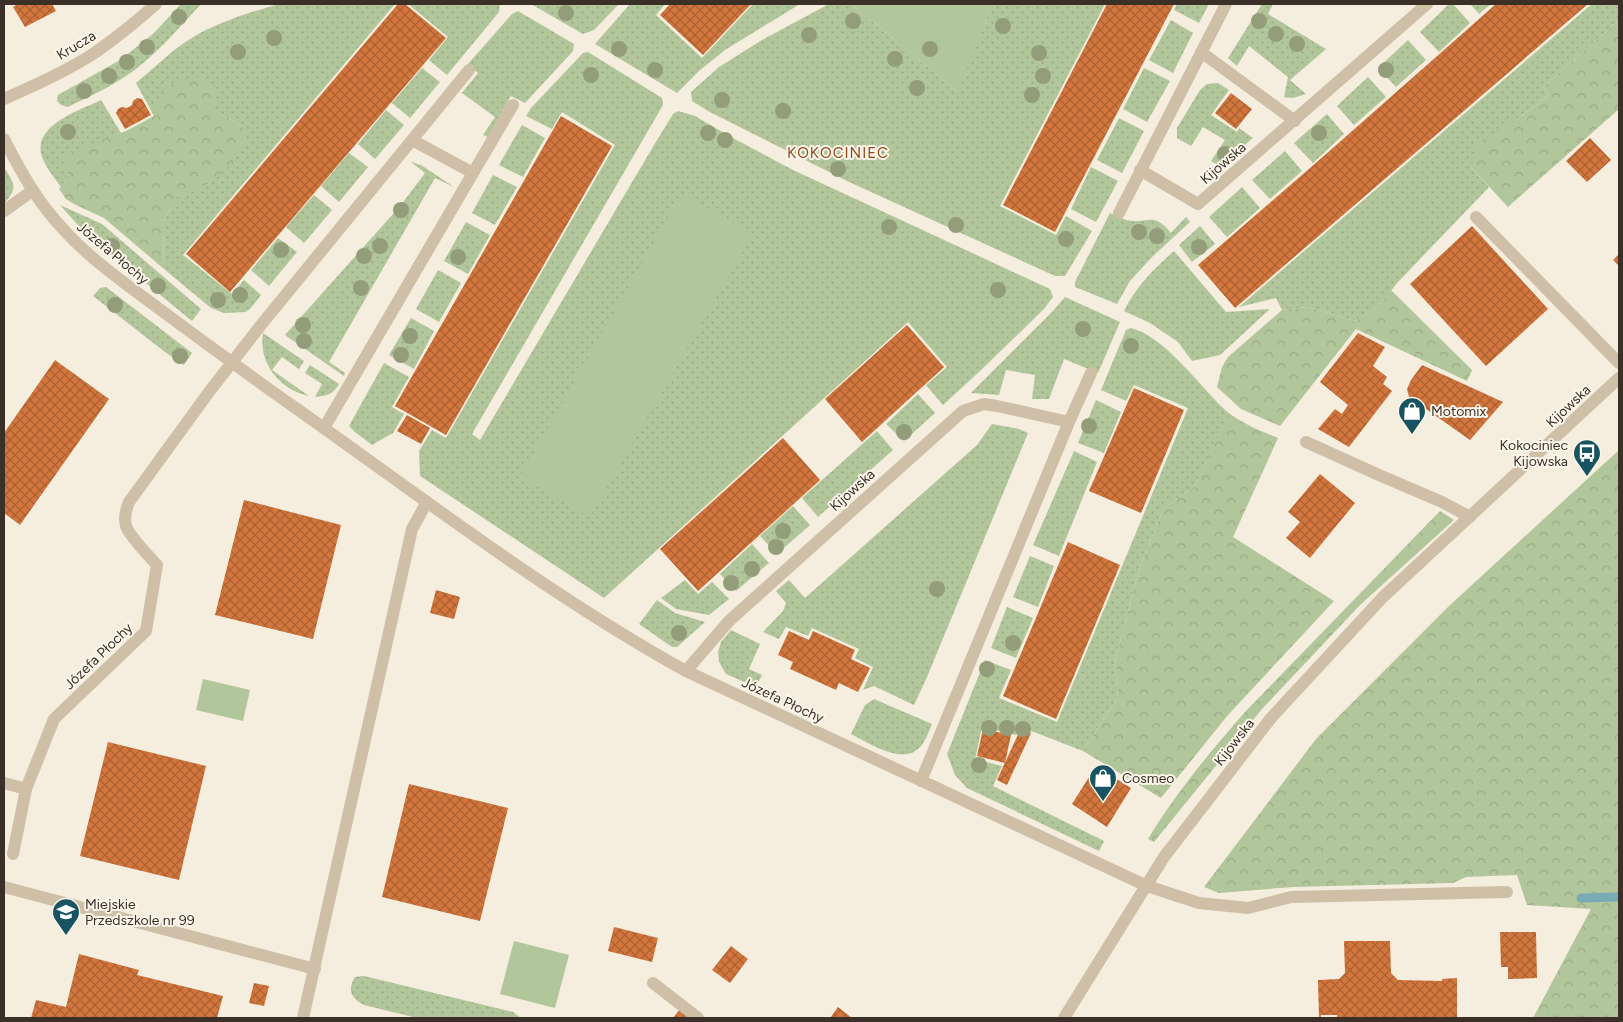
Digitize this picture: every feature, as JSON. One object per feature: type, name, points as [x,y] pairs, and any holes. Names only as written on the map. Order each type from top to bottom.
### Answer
[{"type":"street","name":"Krucza","points":[[4,99],[41,82],[94,52],[131,26],[156,4]]},
{"type":"street","points":[[1119,213],[1226,4]]},
{"type":"street","name":"Kijowska","points":[[1140,170],[1198,204],[1427,4]]},
{"type":"street","points":[[1201,52],[1295,121]]},
{"type":"street","points":[[232,363],[261,324],[470,70]]},
{"type":"street","points":[[324,428],[514,106]]},
{"type":"street","name":"Józefa Płochy","points":[[4,139],[32,191],[64,231],[85,252],[123,282],[232,363],[535,577],[643,647],[686,671],[1147,886],[1199,903],[1248,908],[1291,897],[1507,892]]},
{"type":"street","points":[[412,140],[473,173]]},
{"type":"street","points":[[4,211],[32,191]]},
{"type":"street","points":[[1476,217],[1619,363]]},
{"type":"street","name":"Józefa Płochy","points":[[13,854],[26,789],[54,719],[146,631],[158,565],[138,544],[126,526],[125,511],[129,502],[232,363]]},
{"type":"street","points":[[921,781],[1090,373]]},
{"type":"street","name":"Kijowska","points":[[1064,1018],[1164,857],[1271,718],[1383,597],[1619,378]]},
{"type":"street","name":"Kijowska","points":[[686,671],[729,621],[963,411],[984,404],[1069,422]]},
{"type":"street","points":[[1306,442],[1442,502],[1470,517]]},
{"type":"street","points":[[303,1018],[412,529],[427,502]]},
{"type":"street","points":[[4,783],[26,789]]},
{"type":"street","points":[[4,887],[315,969]]},
{"type":"street","points":[[653,984],[698,1018]]},
{"type":"green space","points":[[181,4],[201,4],[164,44],[134,70],[110,86],[68,107],[61,105],[57,101],[58,95],[120,60],[153,34]]},
{"type":"green space","points":[[279,4],[395,4],[183,255],[232,294],[244,280],[261,295],[250,309],[245,312],[224,313],[211,308],[164,269],[163,222],[176,197],[212,182],[244,128],[215,110],[154,116],[136,83],[190,39],[233,18]]},
{"type":"green space","points":[[408,4],[500,4],[499,12],[447,75],[429,60],[448,37]]},
{"type":"green space","points":[[531,4],[619,4],[594,30],[583,34]]},
{"type":"green space","points":[[630,4],[665,4],[656,15],[702,58],[753,4],[800,4],[725,50],[699,71],[677,93],[595,44]]},
{"type":"green space","points":[[829,4],[851,4],[957,91],[992,4],[1105,4],[1000,206],[1056,235],[1066,216],[1092,231],[1065,276],[1055,276],[847,181],[708,111],[692,101],[691,92],[719,67],[762,40]]},
{"type":"green space","points":[[851,4],[992,4],[958,92]]},
{"type":"green space","points":[[1177,4],[1209,4],[1199,23],[1174,10]]},
{"type":"green space","points":[[1262,4],[1273,4],[1268,14],[1326,49],[1290,80],[1306,94],[1293,98],[1284,97],[1288,77],[1249,46],[1237,66],[1228,58]]},
{"type":"green space","points":[[1449,4],[1453,4],[1470,23],[1439,52],[1420,32]]},
{"type":"green space","points":[[1470,4],[1491,4],[1479,14]]},
{"type":"green space","points":[[1592,4],[1619,4],[1619,20],[1543,87],[1549,95],[1516,120],[1471,167],[1489,187],[1398,282],[1377,308],[1355,321],[1308,307],[1282,310],[1276,298],[1239,307]]},
{"type":"green space","points":[[518,11],[574,44],[573,51],[525,103],[511,96],[488,137],[483,135],[495,117],[462,93],[478,73],[468,64],[512,14]]},
{"type":"green space","points":[[1171,20],[1193,33],[1173,73],[1149,60]]},
{"type":"green space","points":[[1619,20],[1619,109],[1508,207],[1471,167],[1477,143],[1516,120],[1549,95],[1543,87]]},
{"type":"green space","points":[[1408,40],[1426,60],[1396,87],[1378,68]]},
{"type":"green space","points":[[588,52],[662,98],[663,105],[472,434],[480,440],[654,145],[673,114],[678,111],[695,116],[793,170],[1050,289],[1053,297],[1044,309],[943,405],[926,385],[947,367],[908,322],[604,598],[420,476],[419,451],[432,430],[446,438],[615,145],[562,112],[552,129],[526,116],[531,108],[583,53]]},
{"type":"green space","points":[[422,68],[440,82],[410,118],[392,103]]},
{"type":"green space","points":[[1144,68],[1170,81],[1147,122],[1123,109]]},
{"type":"green space","points":[[194,76],[216,86],[215,110],[244,128],[246,142],[231,164],[212,182],[176,198],[163,222],[164,269],[104,218],[66,199],[59,189],[68,178],[66,155],[74,150],[126,131],[154,116],[153,108],[168,86]]},
{"type":"green space","points":[[1368,77],[1386,97],[1354,125],[1337,106]]},
{"type":"green space","points":[[1218,83],[1229,90],[1211,115],[1237,132],[1239,128],[1253,138],[1220,166],[1211,161],[1225,140],[1203,127],[1191,146],[1177,138],[1177,128],[1200,90],[1207,84]]},
{"type":"green space","points":[[101,100],[121,133],[67,155],[68,178],[61,187],[42,158],[41,143],[45,134],[61,119]]},
{"type":"green space","points":[[386,110],[404,125],[375,159],[358,144]]},
{"type":"green space","points":[[1327,114],[1344,134],[1313,163],[1294,143]]},
{"type":"green space","points":[[1119,118],[1144,131],[1122,173],[1097,160]]},
{"type":"green space","points":[[522,125],[545,138],[523,177],[499,165]]},
{"type":"green space","points":[[1285,151],[1302,171],[1270,199],[1252,180]]},
{"type":"green space","points":[[349,153],[368,167],[339,202],[321,186]]},
{"type":"green space","points":[[411,162],[421,165],[454,187],[435,178],[329,362],[345,373],[344,376],[285,335],[401,205],[425,173]]},
{"type":"green space","points":[[1091,167],[1118,181],[1096,222],[1071,209]]},
{"type":"green space","points":[[6,170],[12,180],[13,190],[5,203],[4,171]]},
{"type":"green space","points":[[493,175],[517,187],[495,225],[472,213]]},
{"type":"green space","points":[[1242,187],[1260,208],[1227,237],[1209,217]]},
{"type":"green space","points":[[682,193],[753,234],[590,517],[520,477]]},
{"type":"green space","points":[[314,195],[332,210],[304,243],[286,227]]},
{"type":"green space","points":[[60,205],[102,224],[201,309],[192,321],[85,233]]},
{"type":"green space","points":[[1110,213],[1126,220],[1154,220],[1165,226],[1171,233],[1186,217],[1190,222],[1152,257],[1130,281],[1117,304],[1075,287],[1075,282]]},
{"type":"green space","points":[[466,222],[490,235],[468,274],[444,261]]},
{"type":"green space","points":[[1200,226],[1215,244],[1192,262],[1179,245]]},
{"type":"green space","points":[[278,238],[297,252],[269,286],[251,270]]},
{"type":"green space","points":[[1174,251],[1226,312],[1270,309],[1220,355],[1192,361],[1178,342],[1150,323],[1124,311],[1134,293],[1146,278]]},
{"type":"green space","points":[[438,270],[461,283],[439,322],[416,309]]},
{"type":"green space","points":[[106,287],[192,353],[184,365],[93,296],[100,288]]},
{"type":"green space","points":[[1391,290],[1472,370],[1467,381],[1356,329],[1280,426],[1241,409],[1217,387],[1222,367],[1228,357],[1282,310],[1308,307],[1355,321],[1377,308]]},
{"type":"green space","points":[[1065,297],[1120,322],[1098,373],[1064,359],[1049,399],[1032,399],[1035,375],[1006,370],[999,395],[971,393],[1053,311]]},
{"type":"green space","points":[[411,318],[434,331],[414,369],[389,355]]},
{"type":"green space","points":[[1131,328],[1156,341],[1180,362],[1227,411],[1256,429],[1227,418],[1195,486],[1163,509],[1139,570],[1115,661],[1118,697],[1083,751],[1021,727],[1016,735],[982,727],[975,759],[1002,766],[993,786],[1104,841],[1099,851],[967,788],[955,775],[947,754],[985,660],[1011,670],[999,698],[1057,722],[1188,408],[1134,385],[1126,401],[1101,390],[1126,330]]},
{"type":"green space","points":[[263,333],[304,361],[299,369],[282,357],[272,370],[309,396],[289,388],[273,374],[264,355]]},
{"type":"green space","points":[[384,363],[409,377],[392,407],[404,414],[393,433],[372,445],[349,426]]},
{"type":"green space","points":[[310,365],[339,384],[334,391],[315,397],[322,384],[305,373]]},
{"type":"green space","points":[[918,394],[935,413],[904,441],[886,424]]},
{"type":"green space","points":[[1096,400],[1121,412],[1104,453],[1078,443]]},
{"type":"green space","points":[[1227,417],[1278,438],[1233,537],[1334,601],[1228,715],[1161,798],[1083,751],[1118,697],[1115,661],[1139,570],[1163,509],[1195,486]]},
{"type":"green space","points":[[992,424],[1019,429],[1028,433],[914,705],[874,686],[863,690],[873,667],[855,658],[859,649],[812,628],[808,636],[786,627],[779,639],[763,632],[783,611],[786,603],[776,591],[789,580],[805,598],[977,445]]},
{"type":"green space","points":[[877,431],[893,450],[818,517],[802,498]]},
{"type":"green space","points":[[1619,450],[1619,1018],[1533,1018],[1591,909],[1527,905],[1517,875],[1466,877],[1453,883],[1293,887],[1219,893],[1204,887],[1316,739],[1449,606]]},
{"type":"green space","points":[[1074,451],[1097,462],[1059,556],[1033,545]]},
{"type":"green space","points":[[793,506],[810,525],[777,554],[760,536]]},
{"type":"green space","points":[[1440,511],[1454,520],[1360,605],[1262,709],[1154,842],[1148,839],[1194,774],[1245,712]]},
{"type":"green space","points":[[752,544],[769,563],[736,591],[720,574]]},
{"type":"green space","points":[[1030,556],[1054,566],[1038,607],[1013,597]]},
{"type":"green space","points":[[685,580],[698,594],[712,582],[729,599],[709,615],[676,609],[661,598]]},
{"type":"green space","points":[[657,600],[675,613],[705,622],[677,647],[672,647],[639,624]]},
{"type":"green space","points":[[1007,607],[1033,618],[1016,658],[991,648]]},
{"type":"green space","points":[[731,630],[760,644],[749,669],[762,675],[756,687],[726,674],[719,662],[718,652],[721,642]]},
{"type":"green space","points":[[203,679],[250,690],[243,721],[196,710]]},
{"type":"green space","points":[[874,699],[932,724],[921,746],[914,752],[896,754],[851,734],[865,705]]},
{"type":"green space","points":[[514,941],[569,955],[555,1008],[500,994]]},
{"type":"green space","points":[[364,976],[513,1012],[521,1018],[417,1018],[364,1005],[353,996],[351,986],[355,977]]},
{"type":"building","points":[[18,4],[52,4],[56,11],[25,27],[13,7]]},
{"type":"building","points":[[398,4],[405,4],[446,38],[230,292],[186,254]]},
{"type":"building","points":[[670,4],[751,4],[703,55],[660,15]]},
{"type":"building","points":[[1107,4],[1174,4],[1055,232],[1003,205]]},
{"type":"building","points":[[1496,4],[1588,4],[1235,308],[1198,265]]},
{"type":"building","points":[[1231,93],[1252,109],[1236,129],[1215,113]]},
{"type":"building","points":[[137,98],[142,99],[151,115],[125,129],[116,113],[122,107],[127,108],[132,105],[133,101]]},
{"type":"building","points":[[561,116],[612,146],[446,435],[395,406]]},
{"type":"building","points":[[1590,138],[1611,160],[1587,182],[1566,161]]},
{"type":"building","points":[[1472,226],[1548,309],[1486,366],[1410,284]]},
{"type":"building","points":[[1619,254],[1619,266],[1613,260]]},
{"type":"building","points":[[907,325],[944,367],[862,442],[825,399]]},
{"type":"building","points":[[1358,333],[1385,347],[1373,366],[1387,377],[1383,384],[1392,391],[1349,447],[1318,429],[1335,409],[1342,414],[1348,405],[1320,382]]},
{"type":"building","points":[[55,360],[109,399],[20,525],[4,513],[4,433]]},
{"type":"building","points":[[1422,365],[1503,402],[1470,440],[1409,397],[1407,389]]},
{"type":"building","points":[[1134,388],[1184,410],[1141,513],[1089,491]]},
{"type":"building","points":[[407,415],[430,428],[421,444],[397,431]]},
{"type":"building","points":[[783,438],[820,480],[698,591],[660,549]]},
{"type":"building","points":[[1320,474],[1355,503],[1310,558],[1286,538],[1300,522],[1288,512]]},
{"type":"building","points":[[244,500],[341,525],[313,639],[215,615]]},
{"type":"building","points":[[1068,542],[1120,565],[1056,719],[1003,696]]},
{"type":"building","points":[[436,590],[460,597],[454,619],[430,613]]},
{"type":"building","points":[[789,631],[809,640],[813,631],[855,650],[851,659],[870,668],[858,692],[839,683],[836,690],[790,669],[793,662],[778,655]]},
{"type":"building","points":[[1021,728],[1031,733],[1007,785],[997,780]]},
{"type":"building","points":[[983,729],[1011,735],[1005,763],[977,756]]},
{"type":"building","points":[[108,742],[206,766],[179,880],[80,856]]},
{"type":"building","points":[[1096,766],[1131,788],[1107,827],[1072,804]]},
{"type":"building","points":[[409,784],[508,808],[480,921],[382,897]]},
{"type":"building","points":[[614,927],[658,938],[652,962],[608,951]]},
{"type":"building","points":[[1500,932],[1536,932],[1537,978],[1508,979],[1508,967],[1501,967]]},
{"type":"building","points":[[1344,941],[1390,941],[1391,973],[1398,980],[1442,981],[1442,979],[1457,978],[1457,1018],[1337,1018],[1337,1015],[1321,1015],[1321,1018],[1319,1018],[1318,980],[1339,979],[1345,973]]},
{"type":"building","points":[[731,946],[748,959],[730,983],[712,970]]},
{"type":"building","points":[[79,954],[139,970],[137,975],[223,996],[217,1018],[31,1018],[36,1000],[66,1007]]},
{"type":"building","points":[[254,983],[269,986],[264,1006],[249,1003]]},
{"type":"building","points":[[838,1007],[852,1018],[830,1018]]},
{"type":"building","points":[[681,1008],[695,1018],[673,1018]]},
{"type":"waterway","points":[[1581,898],[1619,897]]},
{"type":"place","name":"Motomix","points":[[1412,435]]},
{"type":"place","name":"Kokociniec Kijowska","points":[[1587,477]]},
{"type":"place","name":"Cosmeo","points":[[1103,802]]},
{"type":"place","name":"Miejskie Przedszkole nr 99","points":[[66,936]]},
{"type":"district","name":"KOKOCINIEC","points":[[838,153]]}]
